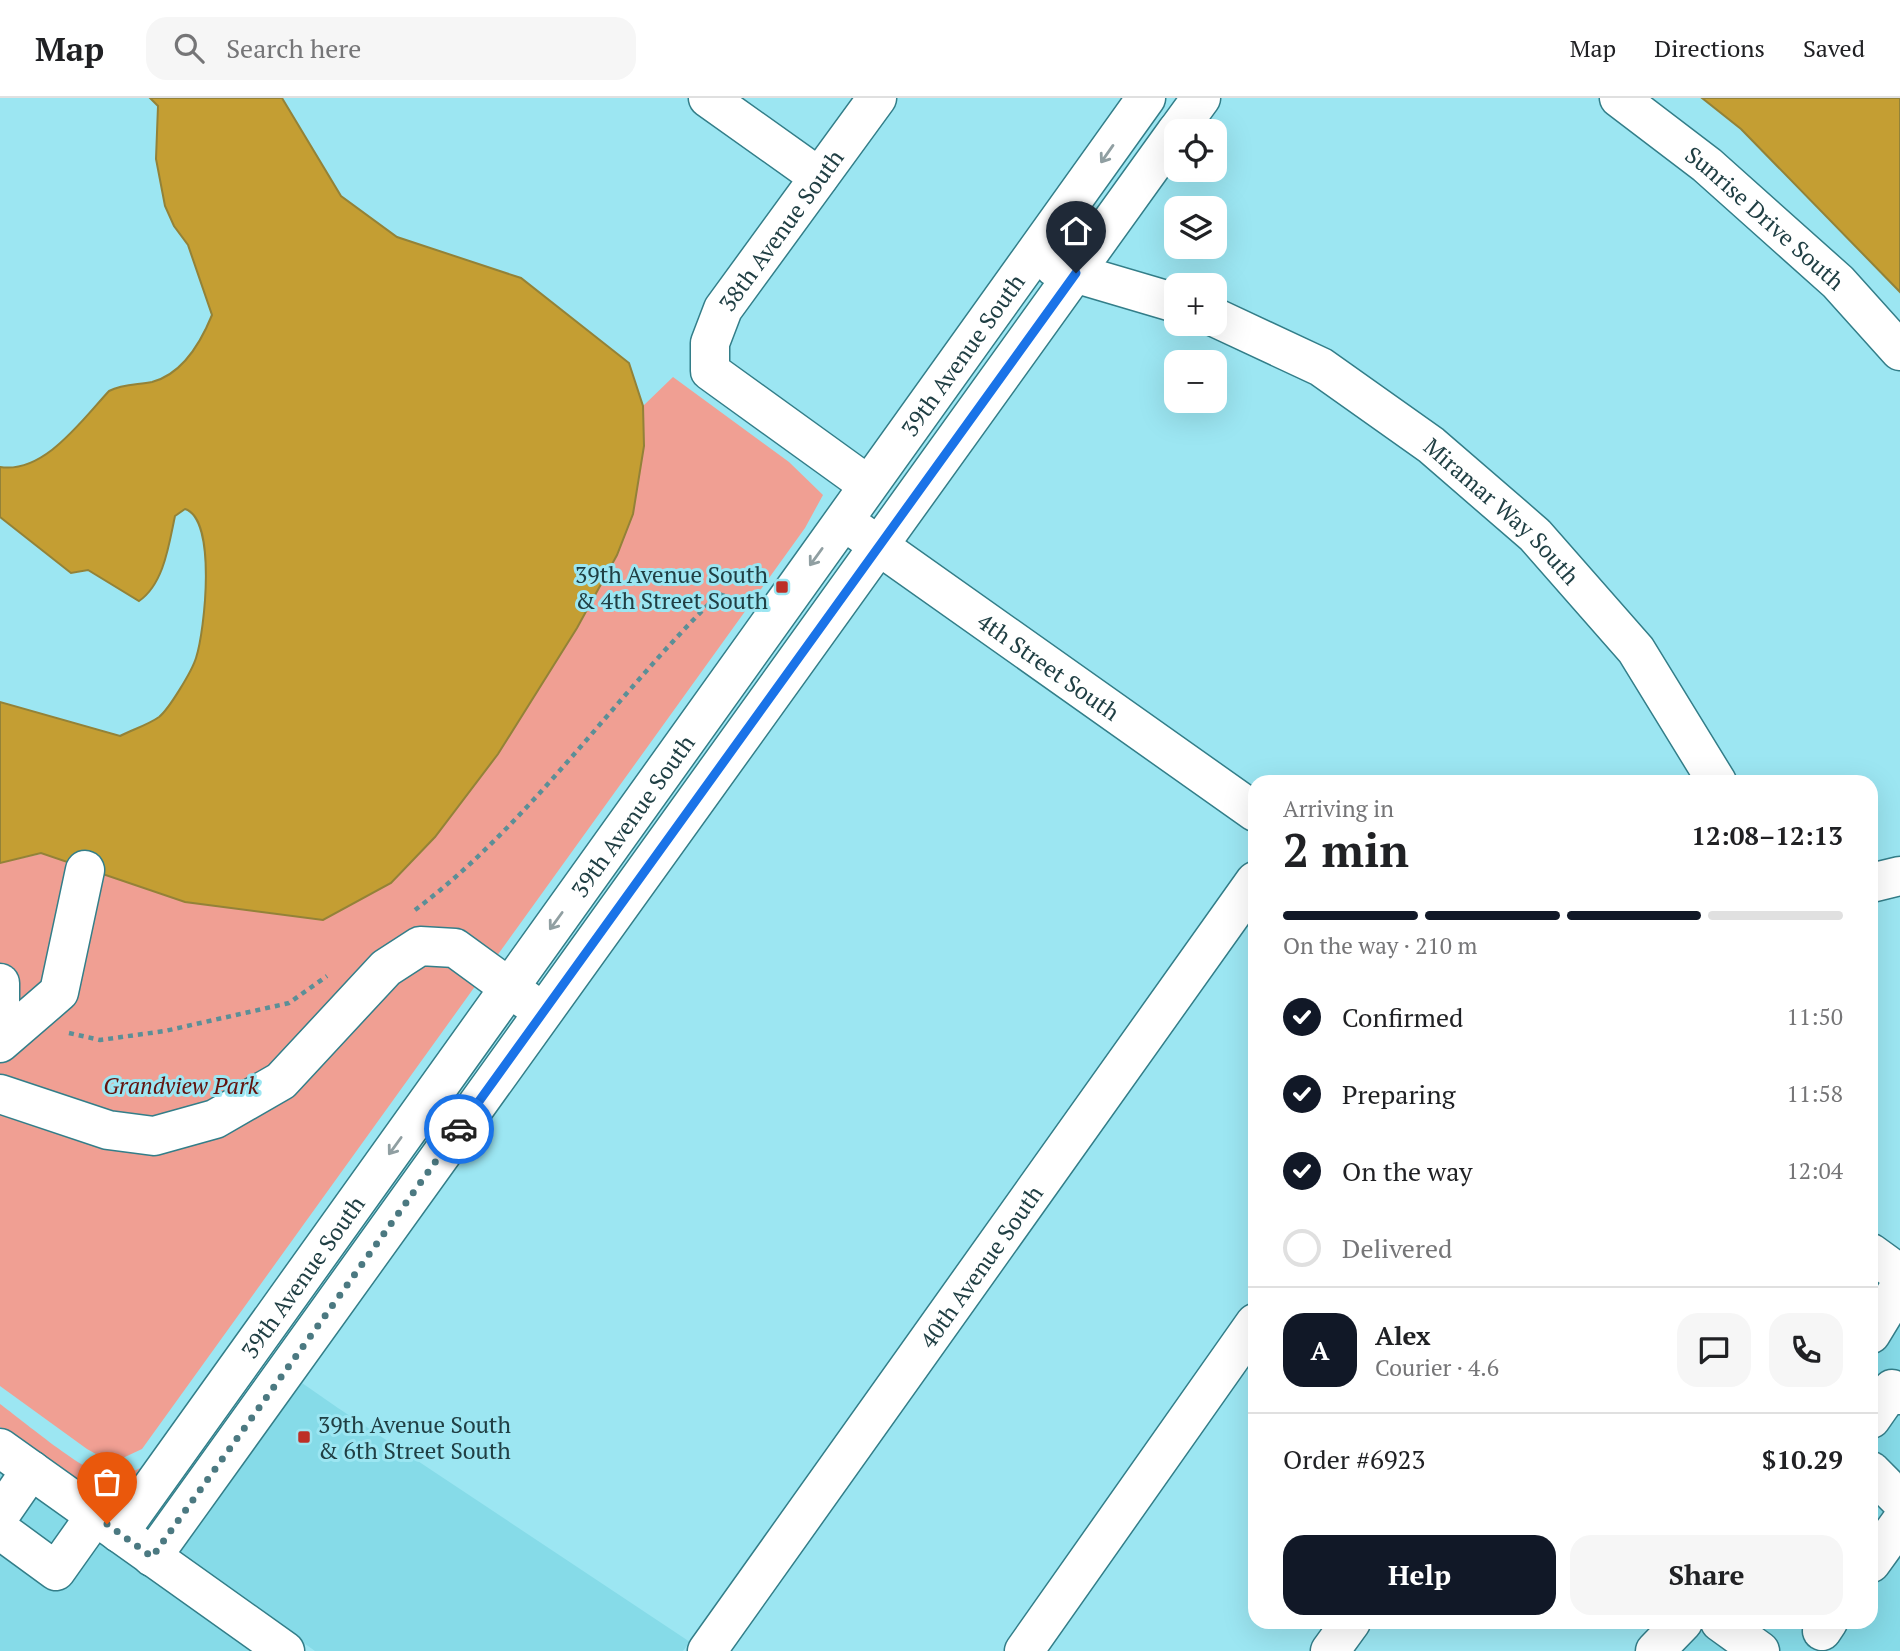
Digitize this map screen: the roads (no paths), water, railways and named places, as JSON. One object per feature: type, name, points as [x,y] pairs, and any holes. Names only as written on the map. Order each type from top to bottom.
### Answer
[{"type":"street","points":[[708,98],[819,177]]},
{"type":"street","name":"38th Avenue South","points":[[868,485],[710,371],[710,343],[723,309],[877,98]]},
{"type":"street","name":"39th Avenue South","points":[[0,1530],[56,1571],[107,1524],[509,987],[1146,98]]},
{"type":"street","name":"39th Avenue South","points":[[1186,119],[1201,98]]},
{"type":"street","name":"Sunrise Drive South","points":[[1619,98],[1707,165],[1838,282],[1900,351]]},
{"type":"street","name":"39th Avenue South","points":[[152,1557],[1164,149]]},
{"type":"street","points":[[1030,261],[1164,299]]},
{"type":"street","name":"Miramar Way South","points":[[1227,323],[1321,367],[1431,445],[1535,536],[1636,650],[1713,775]]},
{"type":"street","name":"4th Street South","points":[[842,520],[1248,807]]},
{"type":"street","points":[[0,983],[8,1028],[59,992],[85,870]]},
{"type":"street","points":[[1878,881],[1900,876]]},
{"type":"street","name":"40th Avenue South","points":[[707,1651],[1248,891]]},
{"type":"street","points":[[0,1094],[108,1130],[154,1136],[215,1119],[281,1081],[386,968],[420,946],[455,948],[543,1012]]},
{"type":"street","points":[[1878,1258],[1900,1274]]},
{"type":"street","points":[[1878,1322],[1900,1286]]},
{"type":"street","points":[[1024,1651],[1248,1333]]},
{"type":"street","points":[[1878,1409],[1892,1389],[1900,1395]]},
{"type":"street","points":[[0,1448],[275,1648]]},
{"type":"street","points":[[0,1515],[31,1470]]},
{"type":"street","points":[[1878,1478],[1900,1500]]},
{"type":"street","points":[[1878,1553],[1900,1523]]},
{"type":"street","points":[[1330,1651],[1346,1629]]},
{"type":"street","points":[[1655,1651],[1676,1629]]},
{"type":"street","points":[[1730,1629],[1760,1651]]},
{"type":"place","name":"39th Avenue South & 4th Street South","points":[[782,587]]},
{"type":"place","name":"39th Avenue South & 6th Street South","points":[[304,1437]]},
{"type":"park label","name":"Grandview Park","points":[[181,1085]]}]
